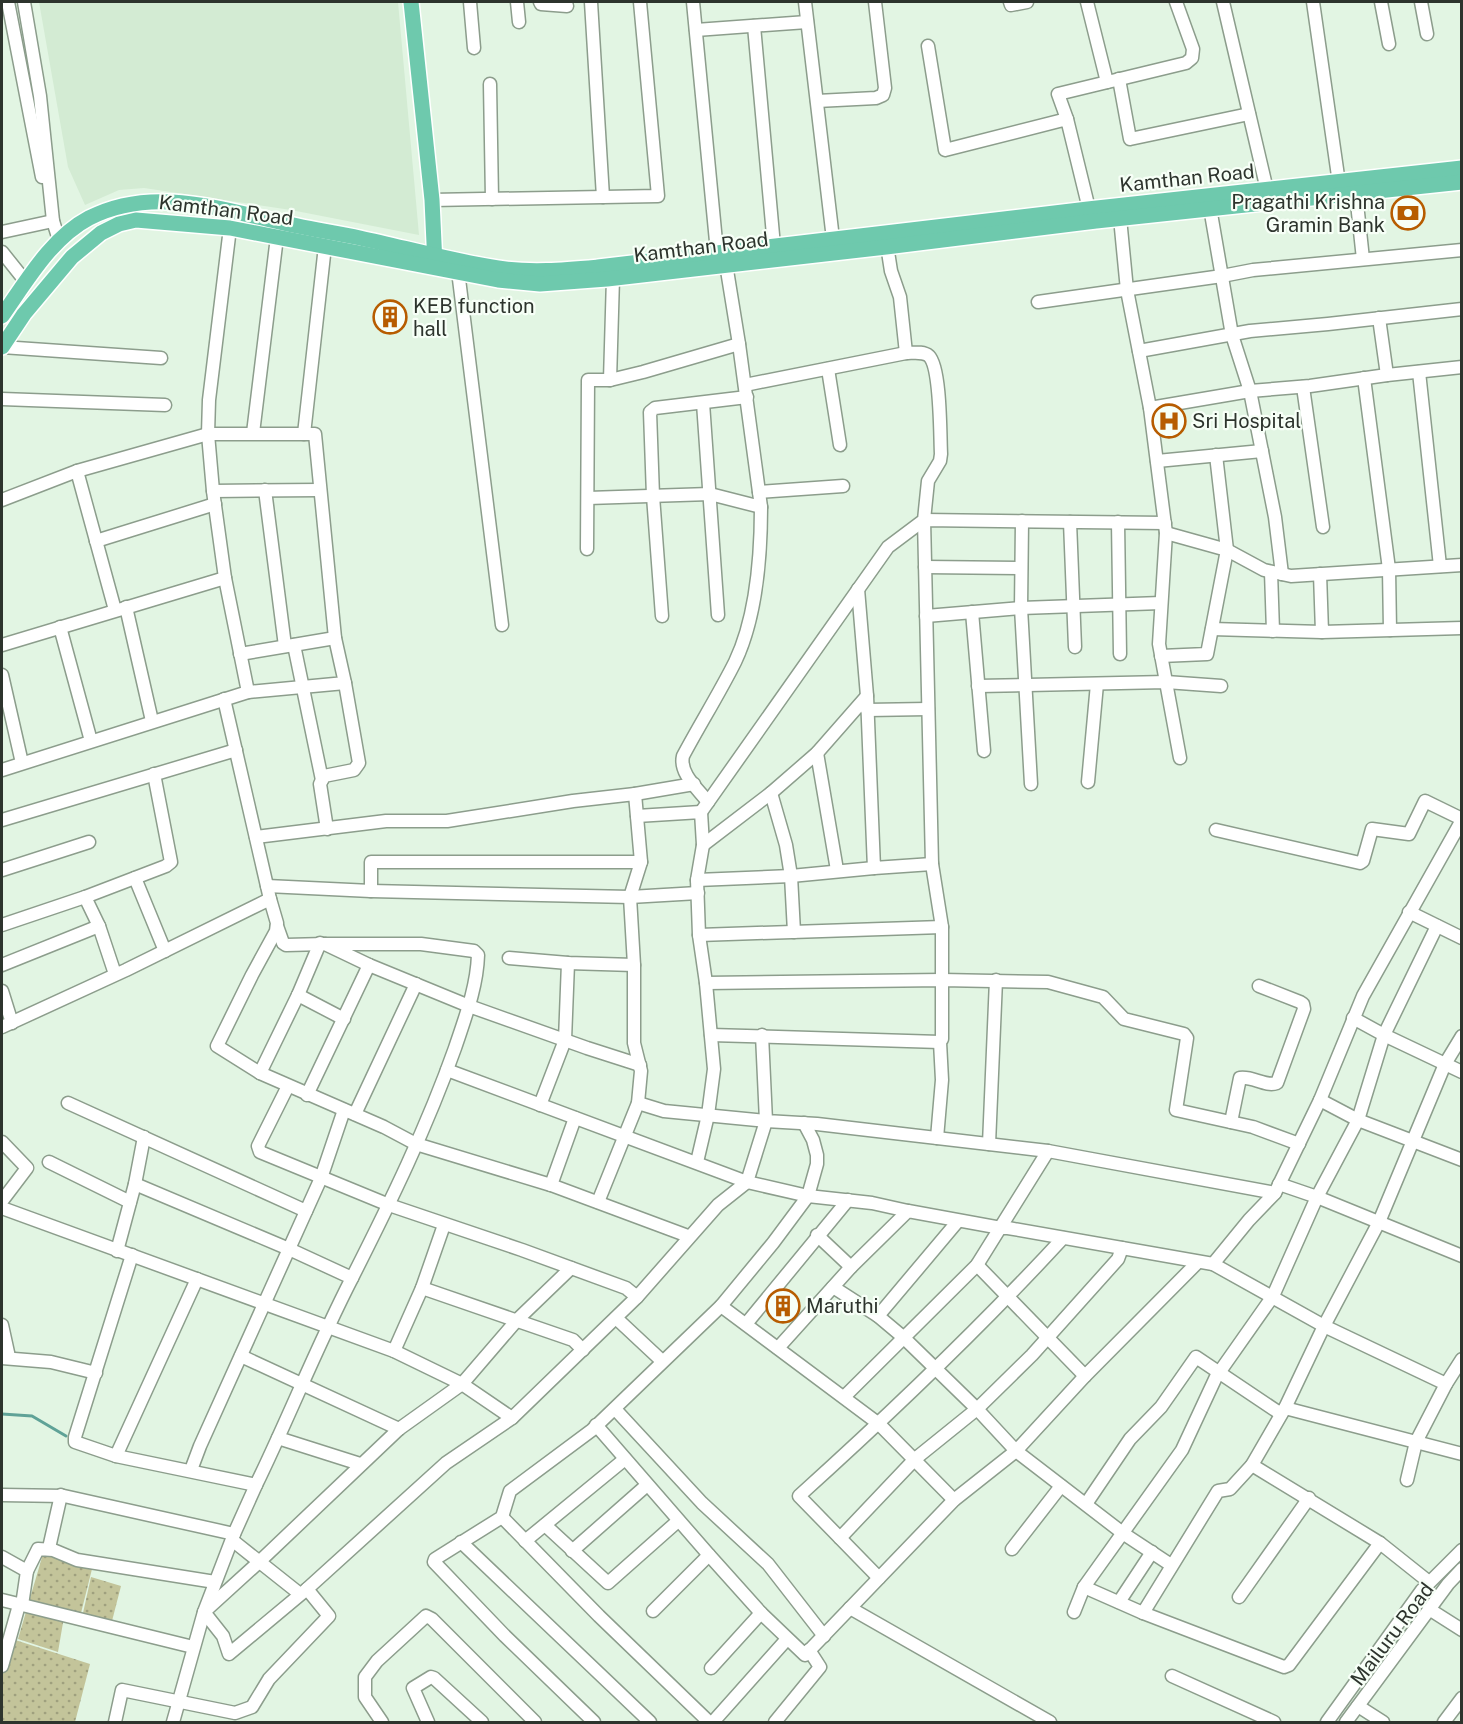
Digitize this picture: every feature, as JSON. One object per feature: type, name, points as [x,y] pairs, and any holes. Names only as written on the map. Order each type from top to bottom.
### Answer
[{"type":"main road","points":[[411,2],[432,200],[435,261]]},
{"type":"main road","name":"Kamthan Road","points":[[2,347],[24,314],[72,257],[101,233],[119,224],[136,220],[230,228],[325,246],[531,272],[731,257],[1120,218],[1209,203],[1267,190],[1345,191],[1461,168]]},
{"type":"main road","name":"Kamthan Road","points":[[2,316],[59,240],[88,218],[123,204],[166,200],[228,209],[276,222],[316,228],[435,261],[458,271],[498,280],[540,284],[613,278],[731,257],[774,246],[833,239],[886,240],[1089,209],[1209,203],[1461,182]]},
{"type":"main road","points":[[88,218],[101,233]]},
{"type":"street","points":[[8,2],[52,221],[59,240]]},
{"type":"street","points":[[24,2],[40,96],[52,221]]},
{"type":"street","points":[[470,2],[474,48]]},
{"type":"street","points":[[517,2],[519,22]]},
{"type":"street","points":[[540,2],[541,4],[567,6]]},
{"type":"street","points":[[591,2],[603,197]]},
{"type":"street","points":[[432,200],[657,196],[640,2]]},
{"type":"street","points":[[693,2],[731,257],[761,507],[754,596],[739,652],[683,756],[682,769],[694,784],[704,807],[703,845],[697,886],[699,935],[714,1070],[708,1115],[697,1162]]},
{"type":"street","points":[[805,2],[833,239]]},
{"type":"street","points":[[817,101],[876,98],[883,94],[885,88],[875,2]]},
{"type":"street","points":[[1010,2],[1011,5],[1027,2]]},
{"type":"street","points":[[1087,2],[1130,139],[1249,114]]},
{"type":"street","points":[[1089,209],[1067,119],[1058,94],[1186,63],[1192,58],[1193,49],[1176,2]]},
{"type":"street","points":[[1223,2],[1267,190]]},
{"type":"street","points":[[1313,2],[1345,191],[1363,259]]},
{"type":"street","points":[[1381,2],[1389,44]]},
{"type":"street","points":[[1421,2],[1427,34]]},
{"type":"street","points":[[696,30],[807,22]]},
{"type":"street","points":[[754,26],[774,246]]},
{"type":"street","points":[[928,46],[945,150],[1067,119]]},
{"type":"street","points":[[490,84],[492,199]]},
{"type":"street","points":[[1209,203],[1232,335],[1250,391],[1280,547],[1276,573],[1273,631]]},
{"type":"street","points":[[1120,218],[1127,290],[1150,408],[1165,528],[1159,644],[1180,758]]},
{"type":"street","points":[[2,232],[52,221]]},
{"type":"street","points":[[230,228],[209,400],[208,434],[225,578],[248,692]]},
{"type":"street","points":[[253,433],[277,237]]},
{"type":"street","points":[[886,240],[891,271],[900,297],[906,353]]},
{"type":"street","points":[[304,434],[325,246]]},
{"type":"street","points":[[1038,302],[1253,270],[1461,250]]},
{"type":"street","points":[[2,252],[26,282]]},
{"type":"street","points":[[458,271],[502,626]]},
{"type":"street","points":[[610,380],[613,278]]},
{"type":"street","points":[[1139,351],[1250,331],[1461,309]]},
{"type":"street","points":[[1379,318],[1387,375]]},
{"type":"street","points":[[587,549],[588,380],[610,380],[740,344]]},
{"type":"street","points":[[2,347],[161,358]]},
{"type":"street","points":[[662,616],[653,496],[651,412],[655,408],[703,403],[828,369],[906,353],[926,354],[931,359],[939,395],[941,454],[940,461],[927,481],[924,520],[932,864],[942,927],[942,1039],[940,1042],[942,1080],[937,1138]]},
{"type":"street","points":[[1150,408],[1250,391],[1303,387],[1461,367]]},
{"type":"street","points":[[828,369],[840,445]]},
{"type":"street","points":[[1419,372],[1440,566]]},
{"type":"street","points":[[1364,378],[1389,569],[1390,630]]},
{"type":"street","points":[[1303,387],[1323,527]]},
{"type":"street","points":[[2,399],[165,405]]},
{"type":"street","points":[[703,403],[718,615]]},
{"type":"street","points":[[2,500],[77,471],[208,434],[315,434],[335,638],[359,763],[354,770],[324,776],[320,784],[327,829]]},
{"type":"street","points":[[1157,461],[1262,451]]},
{"type":"street","points":[[1161,656],[1207,654],[1227,550],[1216,455]]},
{"type":"street","points":[[77,471],[96,541],[120,609],[152,721]]},
{"type":"street","points":[[759,492],[843,486]]},
{"type":"street","points":[[96,541],[214,498],[265,490],[320,490]]},
{"type":"street","points":[[265,490],[289,646],[303,687],[322,780]]},
{"type":"street","points":[[588,498],[710,494],[761,507]]},
{"type":"street","points":[[637,816],[704,807],[888,547],[924,520],[1118,522],[1165,528],[1227,550],[1264,570],[1291,576],[1461,565]]},
{"type":"street","points":[[1022,521],[1021,608],[1032,784]]},
{"type":"street","points":[[1070,522],[1075,647]]},
{"type":"street","points":[[1118,522],[1120,654]]},
{"type":"street","points":[[925,567],[1021,568]]},
{"type":"street","points":[[1320,574],[1322,632]]},
{"type":"street","points":[[2,645],[225,578]]},
{"type":"street","points":[[858,589],[867,696],[874,868]]},
{"type":"street","points":[[926,616],[1021,608],[1161,603]]},
{"type":"street","points":[[972,612],[984,751]]},
{"type":"street","points":[[60,627],[91,741]]},
{"type":"street","points":[[1212,629],[1322,632],[1461,628]]},
{"type":"street","points":[[240,654],[335,638]]},
{"type":"street","points":[[2,675],[21,763]]},
{"type":"street","points":[[978,686],[1166,682],[1221,686]]},
{"type":"street","points":[[2,770],[248,692],[345,683]]},
{"type":"street","points":[[1088,782],[1097,684]]},
{"type":"street","points":[[703,845],[771,793],[817,753],[867,696]]},
{"type":"street","points":[[173,1722],[193,1647],[215,1582],[327,1326],[389,1205],[447,1071],[470,1006],[478,959],[476,952],[430,944],[285,945],[270,900],[224,699]]},
{"type":"street","points":[[867,710],[928,709]]},
{"type":"street","points":[[2,820],[236,750]]},
{"type":"street","points":[[817,753],[837,870]]},
{"type":"street","points":[[2,925],[85,897],[166,866],[171,862],[154,774]]},
{"type":"street","points":[[256,837],[386,821],[447,820],[694,784]]},
{"type":"street","points":[[771,793],[786,845],[791,876],[794,932]]},
{"type":"street","points":[[598,1202],[638,1103],[640,1065],[634,1043],[634,965],[630,897],[641,862],[635,794]]},
{"type":"street","points":[[1213,1264],[1277,1189],[1320,1100],[1363,996],[1461,819],[1425,801],[1409,834],[1372,829],[1363,861],[1360,863],[1216,830]]},
{"type":"street","points":[[2,870],[89,842]]},
{"type":"street","points":[[371,891],[371,862],[641,862]]},
{"type":"street","points":[[267,886],[371,891],[630,897],[697,886],[837,870],[932,864]]},
{"type":"street","points":[[135,878],[165,951]]},
{"type":"street","points":[[85,897],[99,926],[116,974]]},
{"type":"street","points":[[2,991],[7,1025],[270,900]]},
{"type":"street","points":[[1409,912],[1461,938]]},
{"type":"street","points":[[2,965],[99,926]]},
{"type":"street","points":[[277,926],[217,1046],[261,1073],[416,1144],[551,1185],[688,1236]]},
{"type":"street","points":[[1074,1612],[1084,1587],[1182,1450],[1219,1372],[1273,1296],[1317,1197],[1358,1120],[1384,1035],[1437,926]]},
{"type":"street","points":[[699,935],[942,927]]},
{"type":"street","points":[[322,943],[369,965],[470,1006],[640,1065]]},
{"type":"street","points":[[261,1073],[322,943]]},
{"type":"street","points":[[510,958],[634,965]]},
{"type":"street","points":[[540,1105],[565,1040],[568,963]]},
{"type":"street","points":[[307,1095],[369,965]]},
{"type":"street","points":[[706,983],[996,980],[1062,984],[1103,997],[1124,1019],[1184,1034],[1187,1038],[1176,1110],[1253,1127],[1299,1144]]},
{"type":"street","points":[[989,1144],[996,980]]},
{"type":"street","points":[[190,1470],[350,1112],[416,984]]},
{"type":"street","points":[[1231,1122],[1240,1078],[1277,1083],[1304,1009],[1300,1002],[1259,986]]},
{"type":"street","points":[[298,995],[344,1019]]},
{"type":"street","points":[[1353,1018],[1461,1072]]},
{"type":"street","points":[[711,1035],[940,1042]]},
{"type":"street","points":[[204,1612],[223,1636],[229,1654],[303,1592],[446,1463],[512,1418],[637,1297],[688,1236],[718,1205],[747,1182],[766,1120],[762,1035]]},
{"type":"street","points":[[1143,1613],[1218,1491],[1230,1489],[1252,1465],[1283,1411],[1324,1326],[1379,1222],[1445,1064],[1461,1036]]},
{"type":"street","points":[[447,1071],[747,1182],[808,1196],[872,1203],[958,1221],[1213,1264],[1324,1326],[1446,1384]]},
{"type":"street","points":[[288,1086],[258,1146],[259,1151],[389,1205],[626,1288],[637,1297]]},
{"type":"street","points":[[1320,1100],[1358,1120],[1461,1160]]},
{"type":"street","points":[[68,1103],[306,1211]]},
{"type":"street","points":[[638,1103],[663,1111],[804,1123],[1048,1151],[1277,1189],[1317,1197],[1461,1256]]},
{"type":"street","points":[[551,1185],[575,1118]]},
{"type":"street","points":[[594,1722],[435,1564],[435,1558],[502,1517],[510,1491],[615,1409],[721,1306],[808,1196],[817,1164],[817,1155],[813,1140],[804,1123]]},
{"type":"street","points":[[117,1251],[135,1185],[144,1137]]},
{"type":"street","points":[[2,1142],[27,1168],[2,1201]]},
{"type":"street","points":[[844,1397],[977,1265],[1048,1151]]},
{"type":"street","points":[[49,1162],[130,1202]]},
{"type":"street","points":[[135,1185],[289,1249],[352,1278]]},
{"type":"street","points":[[746,1324],[848,1200]]},
{"type":"street","points":[[2,1208],[394,1351],[462,1384],[512,1418]]},
{"type":"street","points":[[778,1348],[851,1267],[908,1211]]},
{"type":"street","points":[[878,1316],[958,1221]]},
{"type":"street","points":[[394,1351],[422,1287],[444,1225]]},
{"type":"street","points":[[817,1235],[851,1267]]},
{"type":"street","points":[[879,1578],[799,1496],[879,1424],[1008,1298],[1063,1238]]},
{"type":"street","points":[[840,1538],[915,1459],[977,1409],[1032,1355],[1118,1259],[1122,1248]]},
{"type":"street","points":[[132,1256],[74,1440],[77,1444],[116,1456],[256,1485]]},
{"type":"street","points":[[596,1425],[761,1613],[804,1655],[954,1500],[1016,1451],[1085,1376],[1198,1262]]},
{"type":"street","points":[[977,1265],[1085,1376]]},
{"type":"street","points":[[204,1612],[399,1428],[462,1384],[517,1320],[571,1268]]},
{"type":"street","points":[[116,1456],[197,1279]]},
{"type":"street","points":[[422,1287],[573,1341],[583,1350]]},
{"type":"street","points":[[833,1287],[878,1316],[903,1337],[977,1409],[1016,1451],[1124,1534],[1172,1565]]},
{"type":"street","points":[[721,1306],[879,1424],[954,1500]]},
{"type":"street","points":[[616,1318],[662,1361]]},
{"type":"street","points":[[2,1324],[5,1357],[51,1362],[96,1372]]},
{"type":"street","points":[[241,1356],[399,1428]]},
{"type":"street","points":[[1086,1504],[1130,1439],[1166,1401],[1194,1358],[1198,1358],[1283,1411],[1461,1454]]},
{"type":"street","points":[[1407,1480],[1416,1442],[1461,1359]]},
{"type":"street","points":[[615,1409],[702,1503],[768,1564],[824,1636]]},
{"type":"street","points":[[278,1438],[360,1464]]},
{"type":"street","points":[[525,1541],[625,1459]]},
{"type":"street","points":[[1252,1465],[1380,1542],[1430,1582]]},
{"type":"street","points":[[572,1551],[647,1485]]},
{"type":"street","points":[[1012,1549],[1061,1486]]},
{"type":"street","points":[[2,1495],[61,1495],[233,1537],[259,1562],[303,1592],[329,1616],[269,1679],[252,1707],[235,1713],[123,1690],[115,1722]]},
{"type":"street","points":[[49,1548],[61,1495]]},
{"type":"street","points":[[1239,1597],[1309,1498]]},
{"type":"street","points":[[502,1517],[599,1616],[711,1722],[787,1640]]},
{"type":"street","points":[[545,1525],[608,1583],[678,1521]]},
{"type":"street","points":[[461,1542],[650,1722]]},
{"type":"street","points":[[1084,1587],[1143,1613],[1279,1666],[1289,1665],[1380,1542]]},
{"type":"street","points":[[2,1666],[20,1605],[27,1571],[38,1549],[49,1548],[77,1560],[215,1582]]},
{"type":"street","name":"Mailuru Road","points":[[1327,1722],[1430,1582],[1461,1551]]},
{"type":"street","points":[[1119,1602],[1152,1552]]},
{"type":"street","points":[[654,1611],[709,1555]]},
{"type":"street","points":[[2,1557],[27,1571]]},
{"type":"street","points":[[1346,1722],[1461,1569]]},
{"type":"street","points":[[2,1600],[193,1647]]},
{"type":"street","points":[[850,1608],[1050,1722]]},
{"type":"street","points":[[1429,1609],[1461,1630]]},
{"type":"street","points":[[711,1668],[761,1613]]},
{"type":"street","points":[[382,1722],[365,1698],[365,1677],[377,1661],[426,1616],[432,1619],[535,1722]]},
{"type":"street","points":[[775,1722],[820,1667],[809,1650]]},
{"type":"street","points":[[1172,1676],[1274,1722]]},
{"type":"street","points":[[428,1722],[413,1688],[433,1677],[482,1722]]},
{"type":"street","points":[[1444,1722],[1461,1698]]},
{"type":"street","points":[[1358,1706],[1383,1722]]},
{"type":"shaded area","points":[[39,2],[398,2],[419,235],[291,210],[144,188],[119,190],[85,205],[68,167]]},
{"type":"shaded area","points":[[43,1554],[93,1565],[81,1613],[65,1611],[58,1652],[18,1639]]},
{"type":"shaded area","points":[[91,1577],[121,1586],[112,1621],[83,1613]]},
{"type":"shaded area","points":[[9,1638],[90,1664],[75,1722],[2,1722],[2,1665]]},
{"type":"waterway","points":[[2,1414],[32,1416],[66,1436]]},
{"type":"place","name":"Pragathi Krishna Gramin Bank","points":[[1408,213]]},
{"type":"place","name":"KEB function hall","points":[[390,317]]},
{"type":"place","name":"Sri Hospital","points":[[1169,421]]},
{"type":"place","name":"Maruthi","points":[[783,1306]]}]
